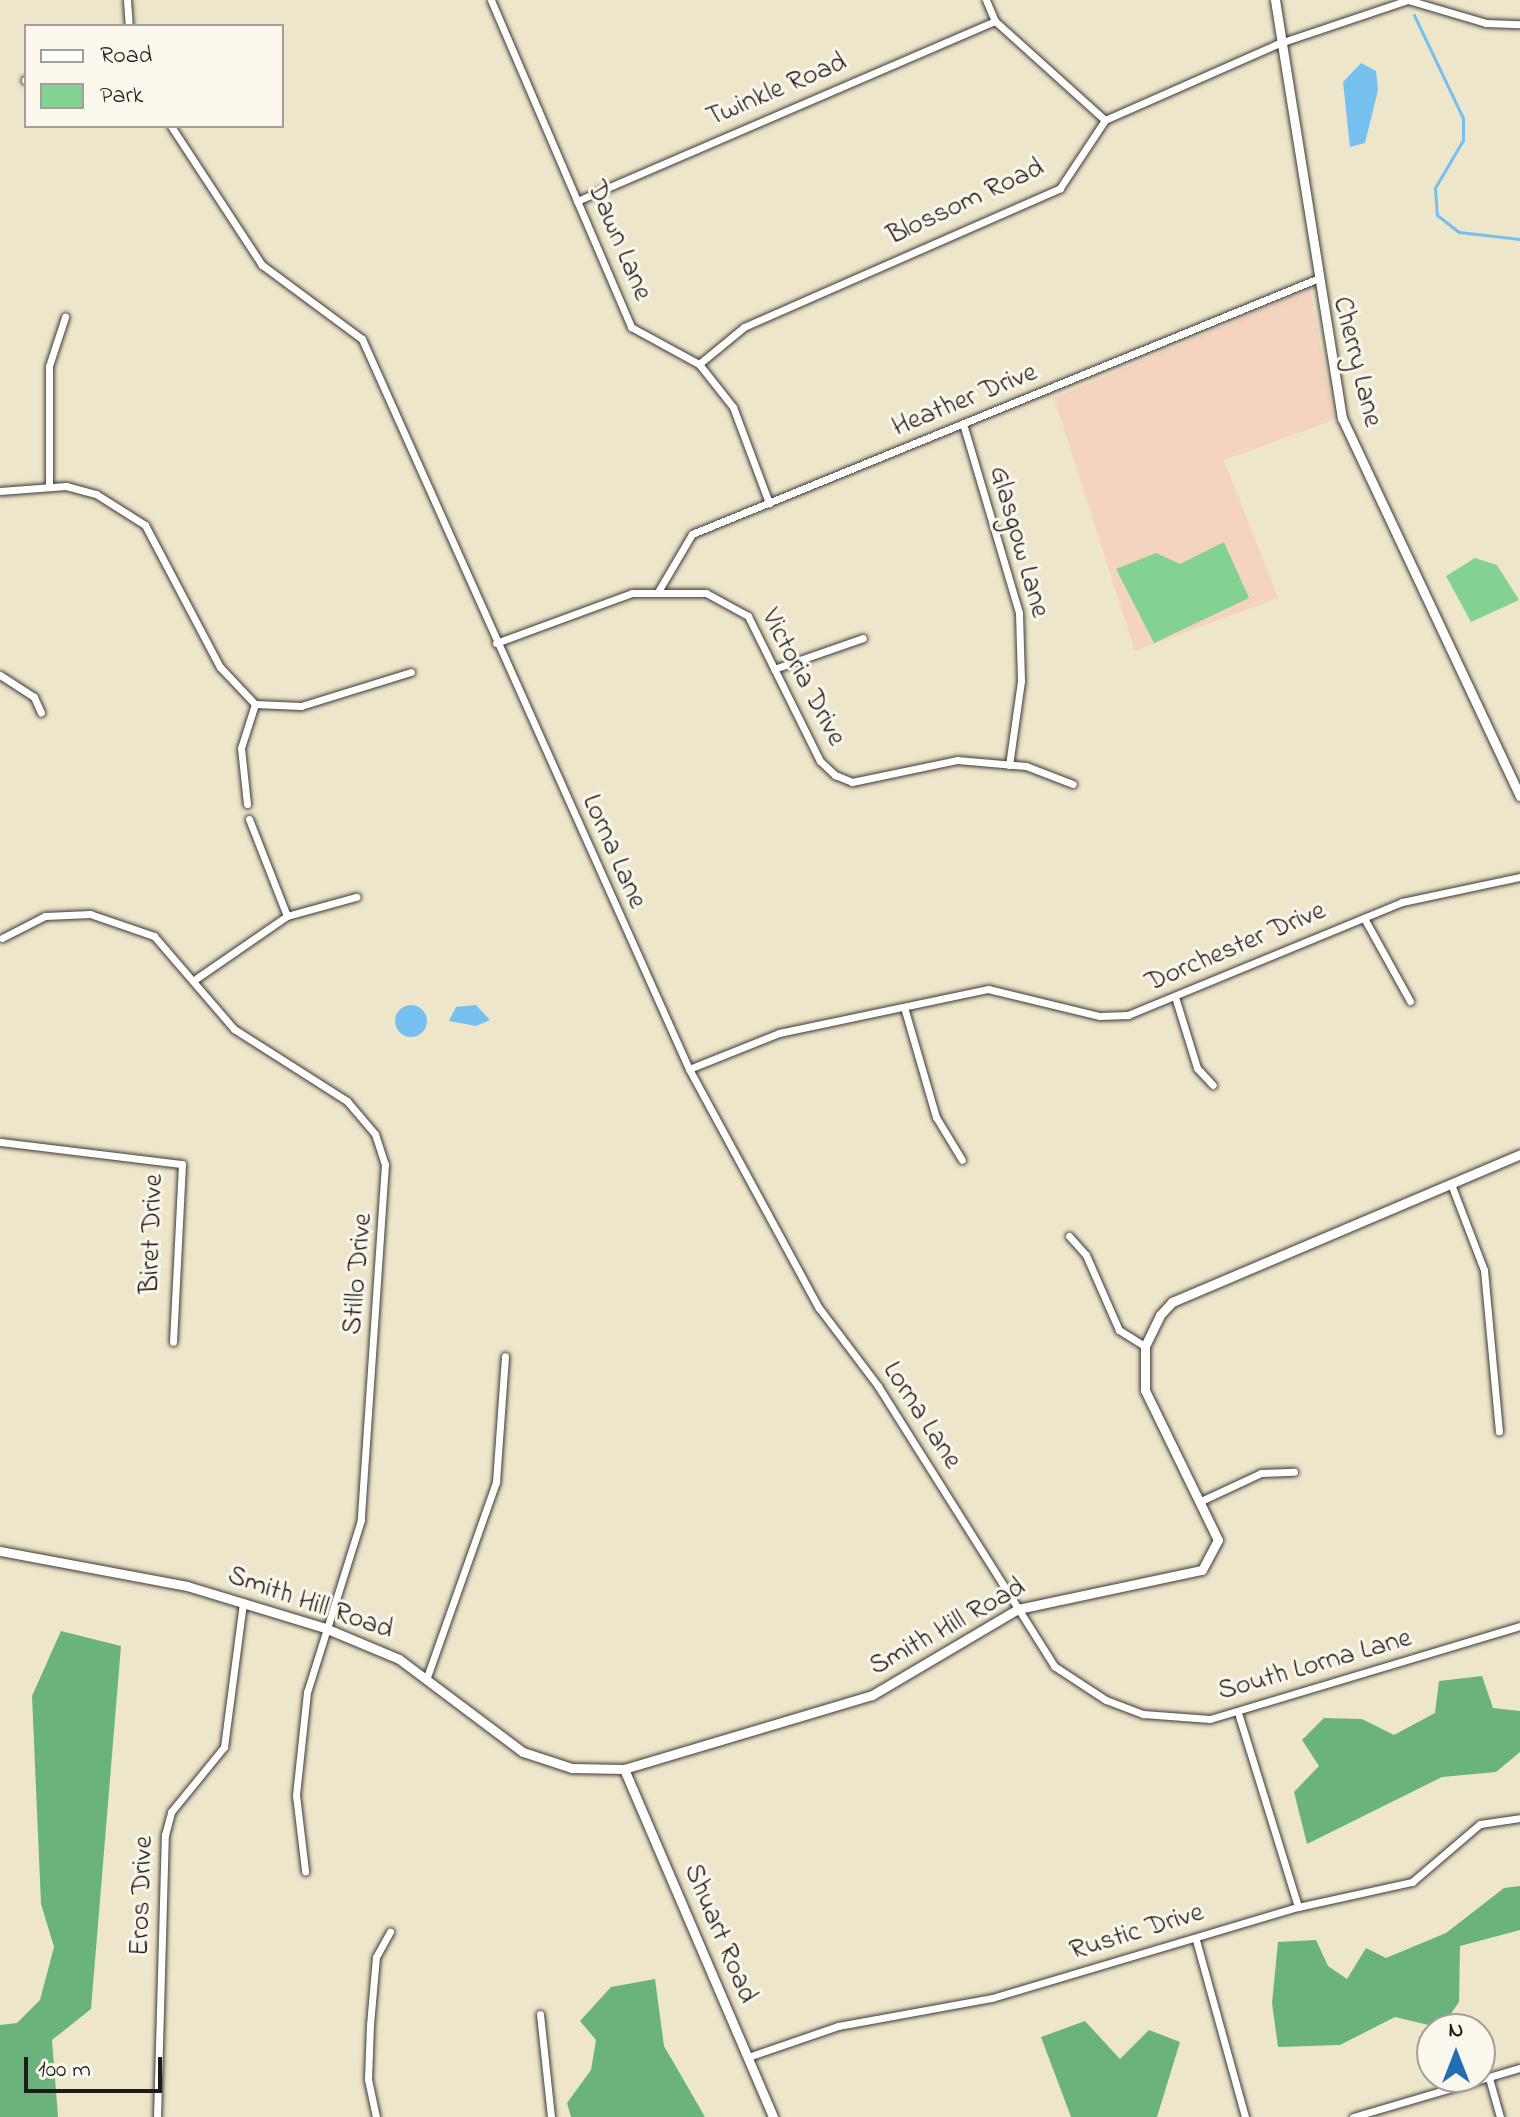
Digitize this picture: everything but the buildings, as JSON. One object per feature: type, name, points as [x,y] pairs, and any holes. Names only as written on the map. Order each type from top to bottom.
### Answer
[{"type":"street","points":[[127,0],[129,24]]},
{"type":"street","name":"Dawn Lane","points":[[491,0],[631,327],[699,364],[733,407],[769,503]]},
{"type":"street","points":[[986,0],[995,21],[1105,120],[1277,44],[1408,0],[1486,23],[1520,24]]},
{"type":"street","name":"Cherry Lane","points":[[1275,0],[1277,44],[1314,280],[1342,418],[1520,796]]},
{"type":"street","name":"Twinkle Road","points":[[577,201],[995,21]]},
{"type":"street","name":"Blossom Road","points":[[699,364],[744,327],[1060,188],[1105,120]]},
{"type":"street","name":"Lorna Lane","points":[[172,128],[262,265],[362,339],[689,1069],[819,1308],[878,1386],[1018,1609]]},
{"type":"street","name":"Heather Drive","points":[[659,590],[692,534],[964,427],[1314,280]]},
{"type":"street","points":[[49,483],[49,366],[65,317]]},
{"type":"street","name":"Glasgow Lane","points":[[964,427],[1019,613],[1021,681],[1009,765]]},
{"type":"street","points":[[0,491],[49,483],[96,494],[145,525],[220,667],[255,704],[301,706],[411,672]]},
{"type":"street","name":"Victoria Drive","points":[[496,643],[632,593],[659,590],[725,599],[748,616],[820,761],[852,782],[957,760],[1009,765],[1073,784]]},
{"type":"street","points":[[774,669],[863,638]]},
{"type":"street","points":[[0,675],[34,697],[41,713]]},
{"type":"street","points":[[247,804],[241,748],[255,704]]},
{"type":"street","points":[[249,819],[287,916]]},
{"type":"street","name":"Dorchester Drive","points":[[689,1069],[779,1033],[988,989],[1100,1016],[1176,1000],[1364,918],[1443,889],[1520,877]]},
{"type":"street","points":[[197,978],[287,916],[356,897]]},
{"type":"street","name":"Stillo Drive","points":[[2,938],[45,916],[90,914],[154,936],[197,978],[234,1029],[347,1101],[375,1134],[385,1164],[361,1520],[307,1692],[296,1795],[305,1871]]},
{"type":"street","points":[[1364,918],[1410,1001]]},
{"type":"street","points":[[1176,1000],[1197,1068],[1213,1085]]},
{"type":"street","points":[[904,1007],[925,1088],[962,1160]]},
{"type":"street","name":"Biret Drive","points":[[0,1142],[182,1164],[173,1342]]},
{"type":"street","points":[[1069,1236],[1086,1255],[1119,1330],[1145,1346],[1172,1302],[1520,1154]]},
{"type":"street","points":[[1451,1184],[1484,1270],[1499,1431]]},
{"type":"street","name":"Smith Hill Road","points":[[0,1551],[243,1602],[325,1628],[427,1677],[523,1752],[572,1768],[624,1769],[872,1695],[909,1680],[1018,1609],[1202,1570],[1218,1540],[1201,1501],[1154,1415],[1145,1390],[1145,1346]]},
{"type":"street","points":[[427,1677],[496,1482],[505,1356]]},
{"type":"street","points":[[1201,1501],[1261,1473],[1294,1472]]},
{"type":"street","name":"Eros Drive","points":[[157,2117],[165,1835],[171,1812],[224,1747],[243,1602]]},
{"type":"street","name":"South Lorna Lane","points":[[1018,1609],[1054,1666],[1106,1700],[1175,1719],[1239,1716],[1520,1626]]},
{"type":"street","points":[[1239,1716],[1298,1907]]},
{"type":"street","name":"Shuart Road","points":[[624,1769],[773,2117]]},
{"type":"street","name":"Rustic Drive","points":[[748,2057],[838,2026],[992,1998],[1196,1940],[1298,1907],[1412,1882],[1480,1824],[1520,1818]]},
{"type":"street","points":[[376,2117],[368,2079],[370,2025],[376,1957],[390,1932]]},
{"type":"street","points":[[1196,1940],[1245,2117]]},
{"type":"street","points":[[540,2014],[551,2117]]},
{"type":"street","points":[[1496,2076],[1520,2068]]},
{"type":"street","points":[[1353,2117],[1437,2093]]},
{"type":"street","points":[[1493,2093],[1500,2117]]},
{"type":"shaded area","points":[[1310,289],[1334,420],[1224,460],[1278,598],[1135,651],[1054,398]]},
{"type":"green space","points":[[1224,542],[1249,598],[1154,643],[1116,569],[1156,553],[1180,564]]},
{"type":"green space","points":[[1475,558],[1497,565],[1519,600],[1471,622],[1446,576]]},
{"type":"green space","points":[[61,1631],[121,1646],[91,2009],[52,2040],[58,2117],[0,2117],[0,2025],[17,2023],[40,2000],[54,1947],[41,1904],[32,1696]]},
{"type":"green space","points":[[1482,1676],[1493,1708],[1520,1711],[1520,1752],[1496,1772],[1442,1777],[1307,1844],[1294,1792],[1319,1766],[1302,1740],[1324,1718],[1362,1719],[1394,1735],[1435,1713],[1439,1681]]},
{"type":"green space","points":[[1520,1886],[1520,1930],[1460,1946],[1459,2002],[1451,2013],[1416,2013],[1416,2022],[1395,2017],[1340,2045],[1278,2047],[1272,2003],[1278,1942],[1316,1940],[1328,1966],[1347,1979],[1366,1948],[1386,1958],[1446,1933],[1504,1888]]},
{"type":"green space","points":[[655,1979],[664,2046],[705,2117],[571,2117],[567,2103],[591,2070],[596,2040],[580,2021],[611,1987]]},
{"type":"green space","points":[[1085,2021],[1120,2059],[1149,2030],[1180,2042],[1157,2117],[1071,2117],[1041,2037]]},
{"type":"water","points":[[1361,63],[1376,71],[1378,90],[1365,143],[1350,147],[1343,82]]},
{"type":"water","points":[[411,1005],[422,1010],[427,1021],[422,1032],[411,1037],[400,1032],[395,1021],[400,1010]]},
{"type":"water","points":[[476,1005],[490,1020],[476,1026],[449,1021],[456,1007]]},
{"type":"waterway","points":[[1414,15],[1463,118],[1463,140],[1435,188],[1437,215],[1459,232],[1520,239]]}]
